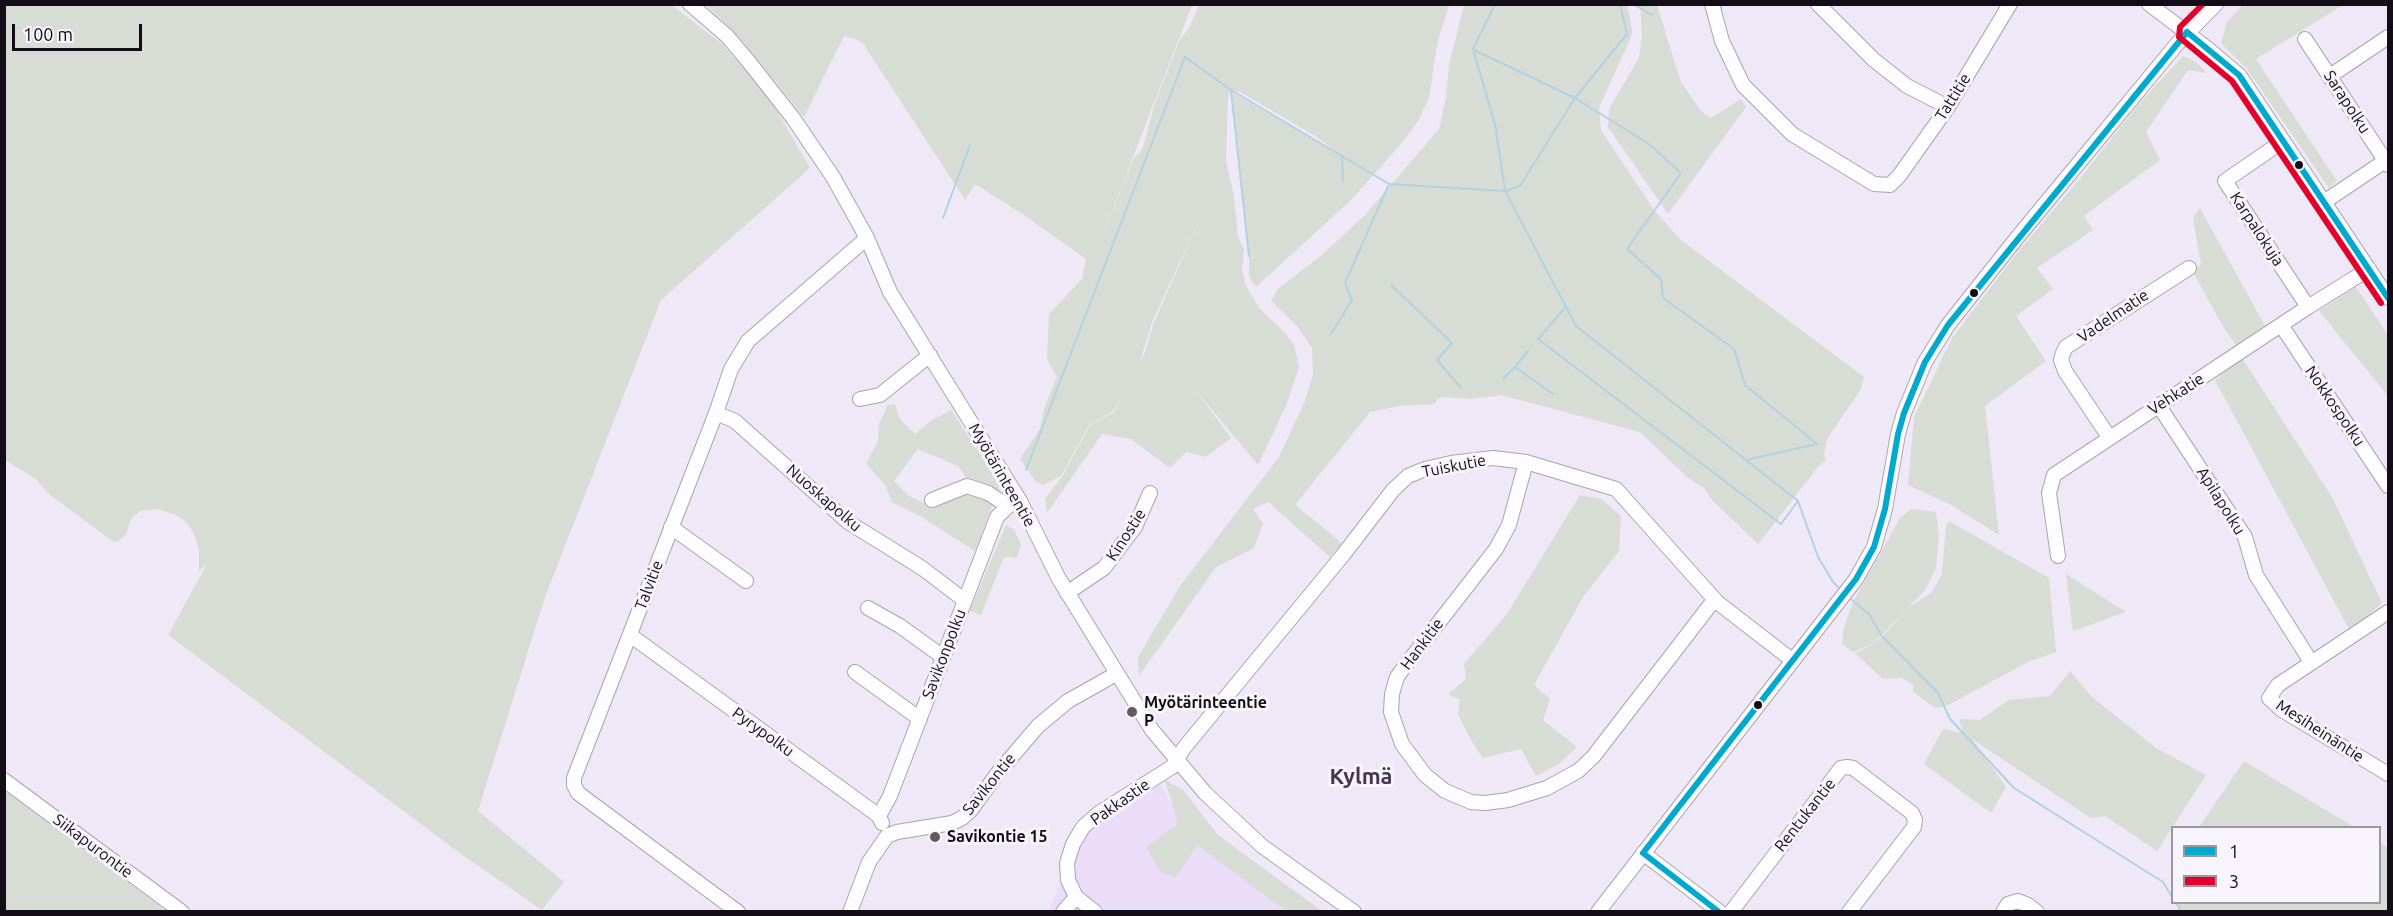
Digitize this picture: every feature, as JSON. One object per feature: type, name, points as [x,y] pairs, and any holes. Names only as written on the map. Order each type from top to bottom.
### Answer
[{"type":"street","name":"Myötärinteentie","points":[[690,4],[727,36],[793,118],[832,177],[867,238],[890,292],[930,354],[1014,503],[1152,730],[1205,793],[1262,846],[1354,912]]},
{"type":"street","name":"Tattitie","points":[[1712,4],[1722,41],[1743,85],[1792,134],[1874,184],[1890,185],[1899,176],[1948,107],[2010,4]]},
{"type":"street","points":[[1818,4],[1874,60],[1907,86],[1948,107]]},
{"type":"street","points":[[2150,4],[2239,75],[2388,298]]},
{"type":"street","points":[[1598,912],[1845,594],[1874,548],[1888,497],[1898,434],[1904,413],[1931,353],[1948,325],[2187,32],[2216,4]]},
{"type":"street","points":[[2330,76],[2388,37]]},
{"type":"street","name":"Sarapolku","points":[[2305,39],[2388,162]]},
{"type":"street","name":"Karpalokuja","points":[[2283,141],[2225,181],[2308,307]]},
{"type":"street","points":[[2324,202],[2388,162]]},
{"type":"street","name":"Talvitie","points":[[738,912],[578,793],[574,785],[574,778],[731,369],[748,341],[867,238]]},
{"type":"street","name":"Vadelmatie","points":[[2109,437],[2065,371],[2061,360],[2063,353],[2067,346],[2189,268]]},
{"type":"street","name":"Vehkatie","points":[[2058,556],[2049,493],[2054,475],[2369,269]]},
{"type":"street","name":"Nokkospolku","points":[[2281,325],[2388,486]]},
{"type":"street","points":[[860,399],[880,395],[930,354]]},
{"type":"street","name":"Apilapolku","points":[[2159,406],[2245,537],[2256,575],[2311,662]]},
{"type":"street","name":"Nuoskapolku","points":[[716,413],[735,421],[848,522],[921,568],[964,600]]},
{"type":"street","name":"Tuiskutie","points":[[1176,759],[1344,555],[1393,490],[1408,476],[1451,463],[1493,458],[1526,462],[1616,489],[1717,602],[1792,660]]},
{"type":"street","name":"Hankitie","points":[[1526,462],[1509,525],[1496,549],[1397,677],[1392,694],[1391,712],[1402,744],[1425,775],[1445,791],[1471,802],[1508,800],[1547,788],[1578,771],[1593,757],[1711,604],[1717,602]]},
{"type":"street","points":[[932,500],[967,486],[1014,503]]},
{"type":"street","name":"Kinostie","points":[[1067,592],[1104,568],[1135,527],[1150,493]]},
{"type":"street","name":"Savikonpolku","points":[[879,816],[890,796],[997,517],[1014,503]]},
{"type":"street","points":[[671,527],[746,581]]},
{"type":"street","points":[[868,608],[900,626],[943,657]]},
{"type":"street","points":[[2311,662],[2388,612]]},
{"type":"street","name":"Pyrypolku","points":[[630,634],[879,816]]},
{"type":"street","name":"Mesiheinäntie","points":[[2311,662],[2278,685],[2270,698],[2282,710],[2388,774]]},
{"type":"street","points":[[855,672],[920,719]]},
{"type":"street","name":"Savikontie","points":[[887,836],[897,832],[952,823],[962,818],[971,810],[997,774],[1038,726],[1068,701],[1116,674]]},
{"type":"street","name":"Pakkastie","points":[[1076,897],[1068,880],[1067,863],[1073,844],[1083,827],[1100,813],[1172,767],[1176,759]]},
{"type":"street","name":"Rentukantie","points":[[1731,912],[1841,768],[1847,767],[1853,768],[1912,813],[1915,820],[1914,827],[1850,912]]},
{"type":"street","name":"Siikapurontie","points":[[4,780],[182,912]]},
{"type":"street","points":[[850,912],[869,862],[887,836],[879,816]]},
{"type":"street","points":[[1643,853],[1720,912]]},
{"type":"street","points":[[1064,912],[1076,897],[1095,912]]},
{"type":"street","points":[[2003,912],[2008,904],[2018,901],[2028,904],[2037,912]]},
{"type":"shaded area","points":[[2244,4],[2343,5],[2256,59],[2337,181],[2329,188],[2247,69],[2221,43],[2227,22]]},
{"type":"shaded area","points":[[4,5],[671,5],[720,42],[769,97],[810,168],[661,300],[545,597],[478,811],[564,882],[542,910],[464,856],[168,635],[207,564],[199,571],[199,551],[195,536],[188,524],[178,516],[158,509],[140,511],[132,518],[125,536],[115,543],[50,495],[36,479],[5,460]]},
{"type":"shaded area","points":[[706,5],[1192,5],[1100,242],[1134,157],[1139,154],[1144,144],[1154,106],[1179,41],[1189,28],[1199,5],[1449,5],[1437,44],[1429,98],[1418,121],[1401,144],[1351,200],[1256,287],[1249,277],[1249,256],[1231,92],[1336,152],[1317,137],[1240,92],[1231,90],[1228,96],[1226,161],[1234,196],[1238,237],[1244,249],[1242,268],[1245,284],[1260,309],[1294,345],[1299,367],[1286,406],[1258,465],[1194,388],[1231,438],[1206,457],[1186,452],[1170,468],[1131,439],[1102,434],[1047,513],[1045,499],[1062,477],[1090,425],[1113,413],[1120,400],[1112,412],[1089,425],[1061,476],[1043,485],[1036,482],[1020,459],[1040,429],[1044,409],[1057,377],[1047,360],[1049,314],[1082,279],[1086,259],[975,184],[965,200],[864,45],[858,40],[844,36],[804,117],[741,39]],"holes":[[[1201,216],[1153,325],[1140,361],[1152,322]]]},
{"type":"shaded area","points":[[1464,5],[1627,5],[1632,29],[1631,37],[1599,108],[1601,130],[1654,210],[1681,240],[1864,377],[1861,389],[1827,439],[1824,455],[1826,460],[1817,468],[1750,555],[1758,544],[1713,501],[1704,488],[1687,477],[1640,432],[1501,395],[1471,399],[1443,397],[1437,399],[1435,404],[1399,406],[1370,412],[1295,505],[1342,543],[1330,557],[1268,502],[1253,509],[1263,524],[1254,548],[1216,567],[1139,676],[1138,657],[1180,586],[1279,457],[1305,401],[1313,375],[1312,348],[1298,327],[1271,301],[1278,289],[1323,254],[1365,215],[1439,129],[1446,98],[1449,65]]},
{"type":"shaded area","points":[[1640,5],[1657,5],[1681,82],[1701,111],[1711,118],[1741,99],[1746,107],[1668,214],[1608,127],[1609,109],[1639,58],[1642,34]]},
{"type":"shaded area","points":[[2183,56],[2196,62],[2207,73],[2188,70],[2146,132],[2160,160],[2084,216],[2093,230],[2037,268],[2053,289],[2016,316],[2046,361],[1985,406],[1999,535],[1951,505],[1908,485],[1914,417],[1952,338],[2017,253],[2138,105]]},
{"type":"shaded area","points":[[2200,208],[2265,326],[2236,345],[2222,325],[2193,272],[2201,264],[2193,218]]},
{"type":"shaded area","points":[[2356,287],[2388,335],[2388,396],[2319,311]]},
{"type":"shaded area","points":[[2242,358],[2332,497],[2382,603],[2350,631],[2215,380]]},
{"type":"shaded area","points":[[895,404],[899,418],[915,434],[932,420],[951,410],[1001,486],[996,494],[969,482],[958,466],[918,449],[894,481],[909,496],[928,505],[968,492],[984,497],[993,504],[975,551],[920,516],[893,503],[885,485],[866,463],[878,442],[879,424],[888,405]]},
{"type":"shaded area","points":[[1580,495],[1601,499],[1621,516],[1619,551],[1583,597],[1534,685],[1550,699],[1543,720],[1577,747],[1559,764],[1536,776],[1521,749],[1483,758],[1458,714],[1460,700],[1448,694],[1466,679],[1464,664],[1507,614]]},
{"type":"shaded area","points":[[1911,509],[1936,512],[1939,534],[1936,568],[1926,589],[1888,629],[1871,644],[1853,652],[1842,644],[1844,627],[1853,602],[1900,518]]},
{"type":"shaded area","points":[[1949,521],[2049,578],[2056,652],[2030,661],[1946,706],[1935,708],[1913,692],[1913,685],[1902,678],[1883,679],[1855,653],[1871,645],[1889,630],[1908,608],[1931,593],[1942,574],[1946,526]]},
{"type":"shaded area","points":[[1006,525],[1014,530],[1021,544],[1017,558],[1004,557],[981,615],[970,611]]},
{"type":"shaded area","points":[[2066,574],[2126,612],[2073,631]]},
{"type":"shaded area","points":[[2070,671],[2092,697],[2156,748],[2206,775],[2157,851],[2105,816],[2091,818],[1972,739],[2006,787],[1991,813],[1924,764],[1943,729],[1963,733],[1959,719],[1980,720],[2009,700],[2050,696]]},
{"type":"shaded area","points":[[2244,761],[2352,826],[2200,826]]},
{"type":"shaded area","points":[[1154,773],[1192,838],[1297,912],[1048,912],[1092,813]]},
{"type":"shaded area","points":[[1164,779],[1183,790],[1218,835],[1322,911],[1286,911],[1197,845],[1175,878],[1161,872],[1146,847],[1175,826],[1178,821]]},
{"type":"shaded area","points":[[5,790],[166,911],[5,911]]},
{"type":"shaded area","points":[[2381,844],[2388,848],[2388,911],[2181,912],[2177,904],[2381,904]]},
{"type":"waterway","points":[[1495,4],[1473,49],[1495,124],[1505,191],[1576,326],[1798,501],[1818,557],[1833,582],[1841,590]]},
{"type":"waterway","points":[[1331,334],[1352,300],[1345,283],[1389,184],[1505,191],[1520,186],[1575,98],[1627,34],[1620,4]]},
{"type":"waterway","points":[[1633,4],[1652,15]]},
{"type":"waterway","points":[[1474,50],[1575,98],[1649,144],[1681,173],[1627,249],[1661,279],[1663,298],[1734,349],[1745,385],[1817,444],[1746,460]]},
{"type":"waterway","points":[[1026,470],[1185,57],[1231,90]]},
{"type":"waterway","points":[[1249,256],[1231,90],[1389,184]]},
{"type":"waterway","points":[[943,218],[970,145]]},
{"type":"waterway","points":[[1342,157],[1343,181]]},
{"type":"waterway","points":[[1391,285],[1452,343],[1437,360],[1461,388]]},
{"type":"waterway","points":[[1565,308],[1538,339],[1781,524],[1798,501]]},
{"type":"waterway","points":[[1515,367],[1528,351]]},
{"type":"waterway","points":[[1503,379],[1515,367],[1553,394]]},
{"type":"waterway","points":[[1847,596],[1869,614],[1881,635],[1938,693],[1950,719],[2014,788],[2163,882],[2171,895]]},
{"type":"waterway","points":[[2177,904],[2181,912]]},
{"type":"transit line","name":"3","points":[[2203,4],[2180,27],[2179,37],[2232,81],[2381,303]]},
{"type":"transit line","name":"1","points":[[2187,32],[2239,75],[2388,298]]},
{"type":"transit line","name":"1","points":[[1643,853],[1856,579],[1874,547],[1885,509],[1898,434],[1904,413],[1925,362],[1948,325],[2187,32]]},
{"type":"transit line","name":"1","points":[[1643,853],[1719,912]]},
{"type":"place","name":"Myötärinteentie P","points":[[1132,712]]},
{"type":"place","name":"Savikontie 15","points":[[935,837]]},
{"type":"district","name":"Kylmä","points":[[1361,777]]}]
